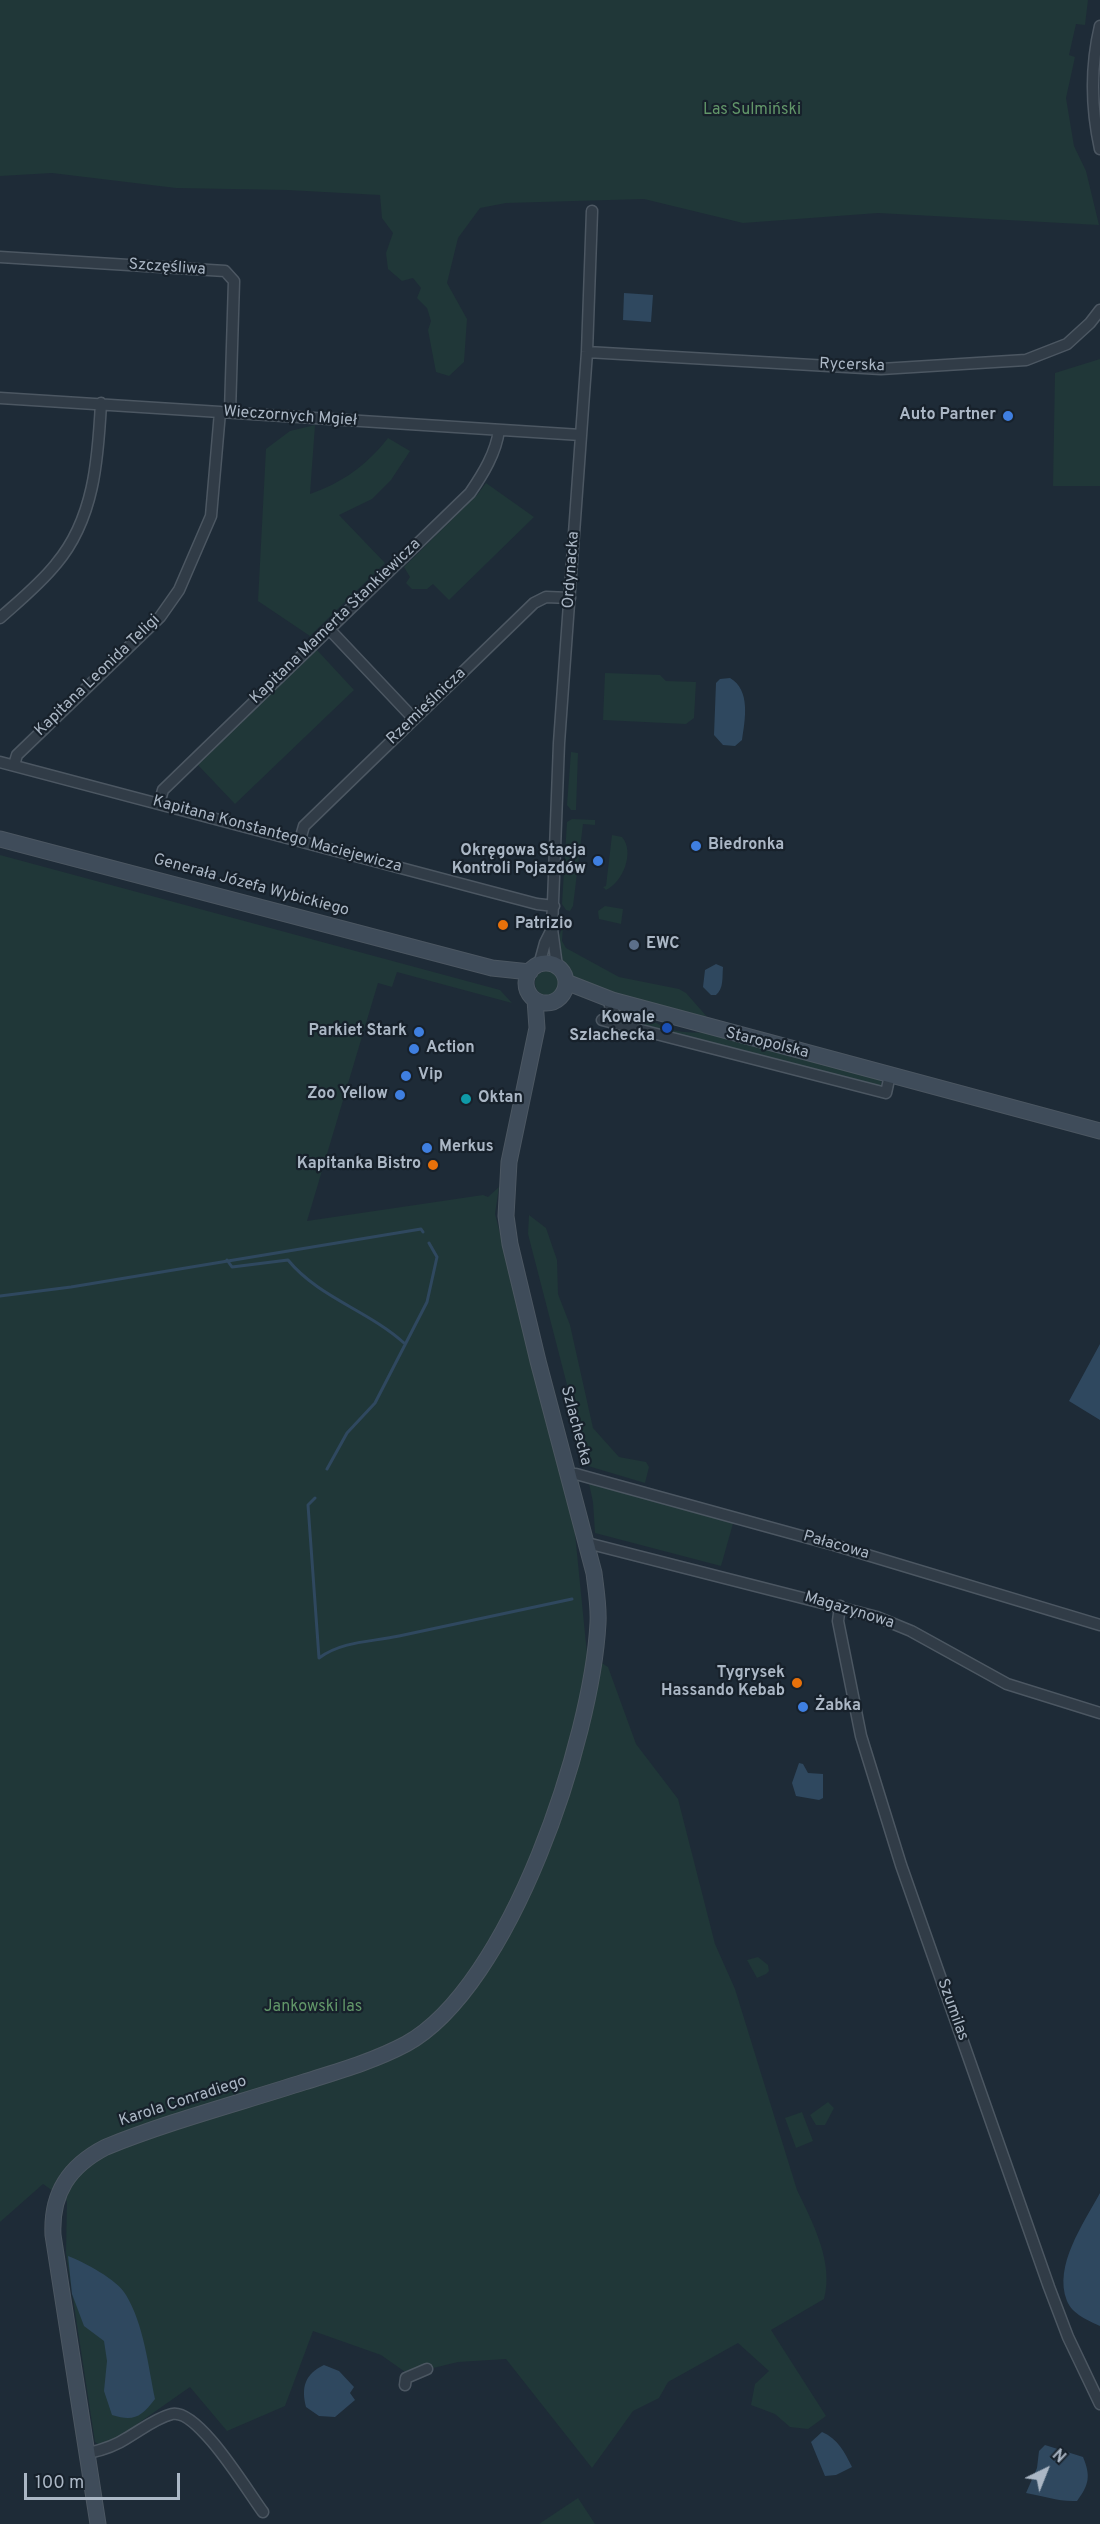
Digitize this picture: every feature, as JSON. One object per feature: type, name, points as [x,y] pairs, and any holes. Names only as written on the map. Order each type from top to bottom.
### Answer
[{"type":"street","points":[[1100,26],[1092,63],[1093,108],[1100,149]]},
{"type":"street","name":"Ordynacka","points":[[557,966],[552,929],[559,743],[587,352],[592,211]]},
{"type":"street","name":"Szczęśliwa","points":[[0,257],[225,271],[234,281],[225,412]]},
{"type":"street","name":"Rycerska","points":[[587,352],[881,369],[1014,362],[1042,356],[1067,344],[1090,323],[1100,310]]},
{"type":"street","name":"Wieczornych Mgieł","points":[[0,398],[580,435]]},
{"type":"street","points":[[0,618],[56,565],[69,546],[81,520],[96,472],[101,403]]},
{"type":"street","name":"Kapitana Leonida Teligi","points":[[14,765],[17,755],[160,617],[179,590],[211,516],[225,412]]},
{"type":"street","name":"Kapitana Mamerta Stankiewicza","points":[[159,804],[163,790],[470,493],[480,479],[497,444],[499,430]]},
{"type":"street","name":"Rzemieślnicza","points":[[300,840],[304,826],[534,603],[546,597],[570,598]]},
{"type":"street","points":[[329,629],[414,719]]},
{"type":"street","name":"Kapitana Konstantego Maciejewicza","points":[[0,762],[537,904],[554,906]]},
{"type":"street","name":"Generała Józefa Wybickiego","points":[[0,839],[492,968],[548,993]]},
{"type":"street","name":"Ordynacka","points":[[535,968],[552,929]]},
{"type":"street","name":"Generała Józefa Wybickiego","points":[[492,968],[535,968],[545,963],[557,966]]},
{"type":"street","points":[[535,968],[548,993],[564,976],[557,966]]},
{"type":"street","name":"Staropolska","points":[[548,993],[612,1000],[1100,1131]]},
{"type":"street","name":"Szlachecka","points":[[548,993],[537,1028],[509,1162],[506,1216],[510,1244],[538,1361],[587,1543],[598,1602],[595,1652],[574,1753],[548,1831]]},
{"type":"street","points":[[612,1000],[610,1006],[622,1025]]},
{"type":"street","name":"Staropolska","points":[[602,1020],[886,1093],[890,1075]]},
{"type":"street","name":"Pałacowa","points":[[569,1475],[576,1474],[679,1501],[1100,1625]]},
{"type":"street","name":"Magazynowa","points":[[587,1543],[877,1617],[911,1631],[1007,1684],[1100,1713]]},
{"type":"street","name":"Szumilas","points":[[840,1606],[838,1621],[861,1736],[901,1865],[1049,2287],[1068,2337],[1100,2404]]},
{"type":"street","name":"Karola Conradiego","points":[[98,2524],[52,2235],[57,2194],[69,2173],[85,2159],[117,2142],[359,2065],[407,2043],[426,2031],[453,2006],[494,1950],[523,1891],[548,1831]]},
{"type":"street","points":[[405,2385],[406,2378],[427,2369]]},
{"type":"street","points":[[88,2453],[124,2440],[159,2419],[179,2414],[202,2429],[263,2512]]},
{"type":"green space","name":"Las Sulmiński","points":[[0,0],[1088,0],[1085,25],[1076,24],[1069,55],[1075,57],[1066,98],[1074,146],[1086,171],[1099,225],[878,213],[743,223],[644,199],[506,203],[480,208],[458,238],[447,283],[467,319],[464,362],[449,376],[436,372],[428,330],[431,321],[427,308],[417,298],[421,288],[413,278],[402,281],[388,269],[386,253],[393,233],[382,218],[380,195],[287,190],[176,188],[52,173],[0,176]]},
{"type":"green space","points":[[1100,359],[1100,486],[1053,486],[1055,373]]},
{"type":"green space","points":[[315,425],[310,494],[343,479],[363,465],[388,438],[410,451],[391,480],[372,499],[339,515],[385,563],[310,636],[258,601],[266,449],[290,431]]},
{"type":"green space","points":[[486,483],[534,517],[449,600],[433,584],[427,589],[412,589],[406,583],[410,577],[404,567],[477,495]]},
{"type":"green space","points":[[317,650],[354,690],[235,804],[198,765]]},
{"type":"green space","points":[[605,673],[660,675],[666,681],[696,682],[694,718],[686,724],[603,720]]},
{"type":"green space","points":[[571,752],[578,753],[576,810],[571,810],[567,805]]},
{"type":"green space","points":[[572,819],[595,820],[595,825],[583,824],[573,906],[570,911],[566,910],[562,904],[567,822]]},
{"type":"green space","points":[[612,835],[622,837],[626,843],[627,858],[622,874],[606,890],[603,887],[606,886]]},
{"type":"green space","name":"Jankowski las","points":[[0,855],[500,990],[512,1003],[397,972],[392,987],[378,983],[307,1221],[483,1195],[488,1197],[499,1187],[495,1214],[573,1513],[587,1654],[608,1667],[636,1744],[678,1799],[715,1944],[735,1989],[797,2190],[815,2229],[824,2257],[826,2285],[824,2299],[771,2330],[826,2416],[808,2429],[790,2427],[775,2414],[751,2405],[755,2384],[769,2371],[738,2343],[668,2382],[659,2398],[633,2411],[592,2468],[506,2359],[458,2362],[408,2374],[381,2355],[313,2331],[285,2406],[227,2431],[190,2387],[103,2448],[95,2442],[66,2253],[67,2201],[43,2184],[0,2222]]},
{"type":"green space","points":[[605,906],[623,909],[621,924],[599,919],[598,911]]},
{"type":"green space","points":[[563,927],[562,941],[566,948],[619,977],[679,989],[686,993],[709,1019],[590,987],[579,981],[572,976],[561,955],[559,939]]},
{"type":"green space","points":[[547,971],[555,975],[559,983],[555,991],[547,995],[539,991],[535,983],[539,975]]},
{"type":"green space","points":[[616,1007],[639,1014],[672,1030],[712,1033],[881,1080],[881,1085],[875,1087],[624,1019]]},
{"type":"green space","points":[[529,1215],[546,1228],[557,1260],[558,1294],[570,1325],[593,1428],[619,1457],[646,1462],[649,1467],[645,1483],[588,1466],[528,1234]]},
{"type":"green space","points":[[588,1479],[734,1520],[721,1566],[595,1533],[593,1502]]},
{"type":"green space","points":[[758,1957],[768,1965],[769,1971],[757,1978],[747,1960]]},
{"type":"green space","points":[[828,2102],[834,2108],[825,2125],[816,2125],[810,2115]]},
{"type":"green space","points":[[802,2112],[813,2141],[796,2148],[785,2118]]},
{"type":"green space","points":[[578,2498],[595,2524],[539,2524]]},
{"type":"water","points":[[624,293],[653,295],[651,322],[623,320]]},
{"type":"water","points":[[730,678],[741,690],[745,706],[742,740],[735,746],[723,745],[714,735],[716,683],[720,679]]},
{"type":"water","points":[[716,964],[723,967],[722,982],[719,992],[711,995],[703,987],[705,970]]},
{"type":"water","points":[[1100,1344],[1100,1420],[1069,1401]]},
{"type":"water","points":[[799,1763],[803,1764],[808,1773],[823,1774],[823,1798],[819,1800],[796,1796],[792,1783]]},
{"type":"water","points":[[1100,2193],[1100,2326],[1081,2316],[1069,2306],[1064,2288],[1064,2274],[1072,2245]]},
{"type":"water","points":[[68,2256],[116,2283],[126,2295],[137,2319],[145,2346],[155,2399],[141,2414],[132,2418],[112,2415],[104,2391],[107,2361],[104,2341],[84,2326],[72,2294]]},
{"type":"water","points":[[324,2365],[339,2371],[354,2387],[350,2393],[355,2400],[335,2417],[319,2416],[306,2407],[304,2387],[306,2382],[312,2373]]},
{"type":"water","points":[[822,2432],[836,2442],[852,2467],[836,2475],[825,2476],[811,2442]]},
{"type":"water","points":[[1045,2445],[1083,2457],[1088,2480],[1077,2501],[1058,2500],[1026,2493],[1037,2468],[1039,2451]]},
{"type":"waterway","points":[[0,1296],[71,1287],[421,1229],[423,1232]]},
{"type":"waterway","points":[[327,1469],[347,1433],[375,1403],[427,1302],[437,1257],[429,1243]]},
{"type":"waterway","points":[[227,1260],[232,1267],[288,1260],[314,1284],[404,1343]]},
{"type":"waterway","points":[[315,1498],[308,1505],[319,1658],[347,1645],[572,1599]]},
{"type":"place","name":"Auto Partner","points":[[1008,416]]},
{"type":"place","name":"Biedronka","points":[[696,846]]},
{"type":"place","name":"Okręgowa Stacja Kontroli Pojazdów","points":[[598,861]]},
{"type":"place","name":"Patrizio","points":[[503,925]]},
{"type":"place","name":"EWC","points":[[634,945]]},
{"type":"place","name":"Kowale Szlachecka","points":[[667,1028]]},
{"type":"place","name":"Parkiet Stark","points":[[419,1032]]},
{"type":"place","name":"Action","points":[[414,1049]]},
{"type":"place","name":"Vip","points":[[406,1076]]},
{"type":"place","name":"Zoo Yellow","points":[[400,1095]]},
{"type":"place","name":"Oktan","points":[[466,1099]]},
{"type":"place","name":"Merkus","points":[[427,1148]]},
{"type":"place","name":"Kapitanka Bistro","points":[[433,1165]]},
{"type":"place","name":"Tygrysek Hassando Kebab","points":[[797,1683]]},
{"type":"place","name":"Żabka","points":[[803,1707]]}]
